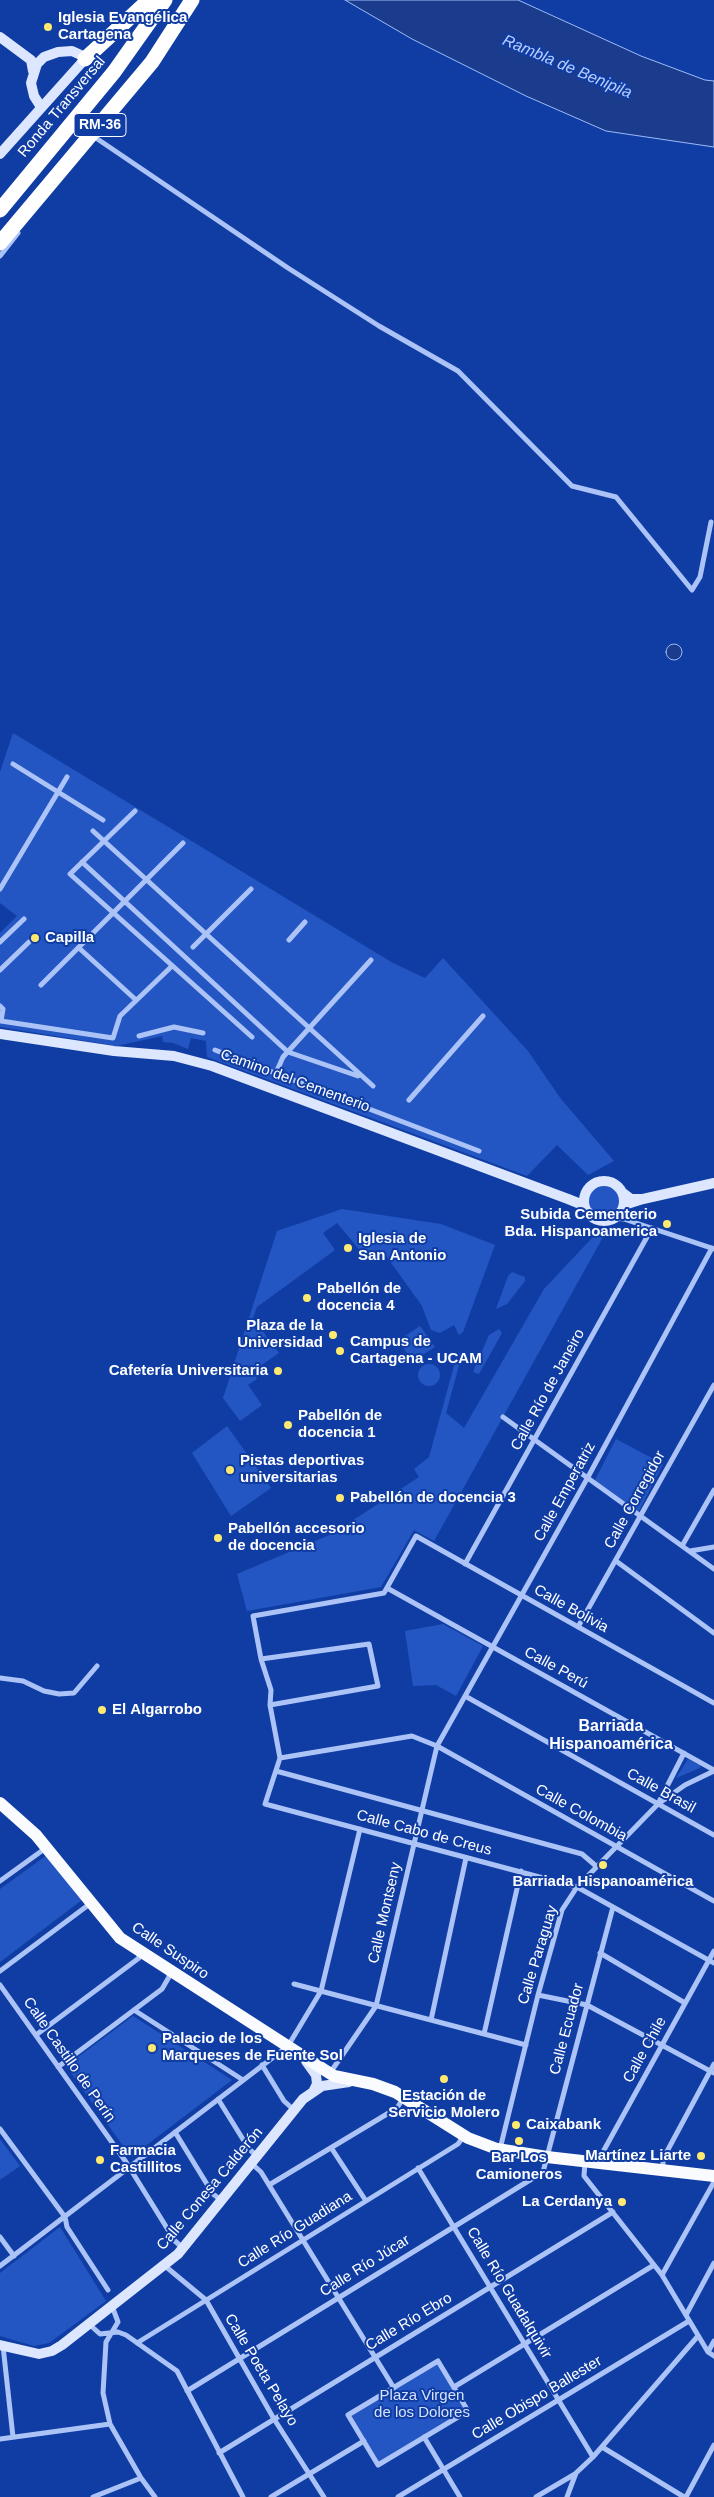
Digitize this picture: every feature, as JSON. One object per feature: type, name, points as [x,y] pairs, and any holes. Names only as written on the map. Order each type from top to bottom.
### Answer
[{"type":"highway","points":[[85,59],[149,0]]},
{"type":"highway","name":"Ronda Transversal","points":[[0,210],[120,64],[165,0]]},
{"type":"highway","name":"RM-36","points":[[0,243],[152,62],[192,0]]},
{"type":"highway","points":[[23,226],[32,205]]},
{"type":"main road","points":[[0,37],[28,58],[33,66],[31,87],[41,107]]},
{"type":"main road","points":[[0,154],[85,59],[80,54],[68,51],[36,59],[28,58]]},
{"type":"main road","points":[[33,71],[44,57]]},
{"type":"main road","name":"Camino del Cementerio","points":[[0,1034],[114,1051],[174,1056],[212,1066],[568,1199],[578,1203],[588,1212]]},
{"type":"main road","points":[[568,1199],[579,1199],[595,1183],[604,1181],[616,1184],[623,1194],[631,1199],[643,1199]]},
{"type":"main road","points":[[586,1192],[584,1203],[588,1212],[600,1220],[614,1218],[623,1207],[643,1199],[714,1183]]},
{"type":"main road","points":[[623,1194],[623,1207]]},
{"type":"main road","name":"Calle Suspiro","points":[[0,1803],[22,1820],[114,1931],[139,1951],[288,2046],[330,2079],[363,2082],[387,2089],[404,2097],[464,2135],[486,2146],[500,2150],[585,2162],[714,2176]]},
{"type":"main road","points":[[302,2056],[316,2075],[317,2084],[314,2090]]},
{"type":"main road","name":"Calle Conesa Calderón","points":[[2,2345],[33,2354],[46,2353],[57,2348],[165,2266],[184,2248],[294,2110],[314,2090],[330,2079]]},
{"type":"street","points":[[92,135],[288,268],[379,326],[458,371],[572,486],[616,496],[692,590],[700,577],[711,522]]},
{"type":"street","points":[[0,256],[23,226]]},
{"type":"street","points":[[13,764],[103,820]]},
{"type":"street","points":[[0,888],[66,777]]},
{"type":"street","points":[[135,811],[70,874],[252,1037]]},
{"type":"street","points":[[93,831],[308,1029],[373,1086]]},
{"type":"street","points":[[41,985],[183,843]]},
{"type":"street","points":[[82,862],[288,1052],[362,1077]]},
{"type":"street","points":[[193,947],[250,889]]},
{"type":"street","points":[[0,942],[24,919]]},
{"type":"street","points":[[289,940],[305,922]]},
{"type":"street","points":[[0,970],[30,942]]},
{"type":"street","points":[[79,948],[136,1000]]},
{"type":"street","points":[[276,1073],[288,1052],[371,960]]},
{"type":"street","points":[[0,1006],[3,1009],[1,1021],[113,1038],[120,1016],[172,966]]},
{"type":"street","points":[[410,1100],[483,1016]]},
{"type":"street","points":[[138,1036],[174,1028],[203,1033]]},
{"type":"street","points":[[215,1050],[479,1151]]},
{"type":"street","points":[[623,1207],[625,1216],[632,1221]]},
{"type":"street","points":[[614,1218],[632,1221],[713,1248]]},
{"type":"street","name":"Calle Río de Janeiro","points":[[465,1564],[652,1228]]},
{"type":"street","name":"Calle Emperatriz","points":[[437,1746],[588,1477],[713,1248]]},
{"type":"street","name":"Calle Corregidor","points":[[578,1627],[714,1384]]},
{"type":"street","points":[[504,1417],[714,1569]]},
{"type":"street","points":[[682,1546],[714,1490]]},
{"type":"street","name":"Calle Bolivia","points":[[387,1588],[416,1536],[714,1703]]},
{"type":"street","points":[[690,1551],[714,1547]]},
{"type":"street","points":[[616,1561],[714,1633]]},
{"type":"street","points":[[387,1588],[384,1593],[253,1616],[261,1659],[271,1690],[270,1705],[280,1758],[276,1771],[582,1854],[596,1866]]},
{"type":"street","name":"Calle Perú","points":[[387,1588],[714,1770]]},
{"type":"street","points":[[261,1659],[369,1644],[378,1686],[270,1705]]},
{"type":"street","points":[[0,1678],[23,1681],[44,1691],[59,1694],[74,1692],[97,1666]]},
{"type":"street","name":"Calle Brasil","points":[[465,1696],[714,1835]]},
{"type":"street","name":"Calle Colombia","points":[[280,1758],[412,1736],[437,1746],[714,1901]]},
{"type":"street","name":"Calle Montseny","points":[[330,2079],[376,2006],[437,1746]]},
{"type":"street","points":[[658,1804],[684,1753]]},
{"type":"street","name":"Calle Paraguay","points":[[500,2150],[538,1995],[562,1910],[576,1887],[658,1804],[685,1785],[714,1770]]},
{"type":"street","name":"Calle Cabo de Creus","points":[[276,1771],[265,1804],[576,1887],[711,1962]]},
{"type":"street","points":[[0,2266],[288,2046],[321,1991],[360,1829]]},
{"type":"street","points":[[0,1881],[43,1850],[44,1846]]},
{"type":"street","points":[[431,2020],[466,1858]]},
{"type":"street","points":[[484,2034],[521,1871]]},
{"type":"street","points":[[0,1971],[87,1906],[89,1901]]},
{"type":"street","name":"Calle Ecuador","points":[[547,2157],[613,1907]]},
{"type":"street","points":[[36,2035],[139,1958],[139,1951]]},
{"type":"street","name":"Calle Chile","points":[[602,2163],[604,2150],[685,2003],[711,1962],[714,1951]]},
{"type":"street","points":[[600,1953],[685,2003]]},
{"type":"street","points":[[58,2067],[162,1989],[169,1977],[169,1970]]},
{"type":"street","points":[[294,1984],[526,2045]]},
{"type":"street","name":"Calle Castillo de Perín","points":[[0,1985],[129,2167],[175,2241],[184,2248]]},
{"type":"street","points":[[538,1995],[587,2005],[712,2072]]},
{"type":"street","points":[[134,2010],[243,2080]]},
{"type":"street","points":[[662,2170],[664,2157],[712,2072],[714,2064]]},
{"type":"street","points":[[262,2065],[284,2101],[294,2110]]},
{"type":"street","points":[[269,2185],[332,2149],[397,2108],[404,2097]]},
{"type":"street","points":[[218,2099],[394,2388]]},
{"type":"street","points":[[0,2129],[65,2217],[67,2226],[108,2290]]},
{"type":"street","points":[[175,2132],[213,2194],[221,2200]]},
{"type":"street","name":"Calle Río Guadiana","points":[[137,2343],[458,2144],[464,2135]]},
{"type":"street","points":[[332,2149],[366,2201]]},
{"type":"street","name":"Calle Río Júcar","points":[[188,2391],[543,2172],[547,2157]]},
{"type":"street","points":[[585,2162],[584,2176],[662,2275],[708,2352],[714,2356]]},
{"type":"street","name":"Calle Río Guadalquivir","points":[[418,2168],[593,2457]]},
{"type":"street","points":[[662,2275],[714,2182]]},
{"type":"street","name":"Calle Río Ebro","points":[[219,2453],[612,2212]]},
{"type":"street","points":[[0,2237],[14,2256]]},
{"type":"street","points":[[686,2315],[714,2263]]},
{"type":"street","points":[[454,2387],[654,2265]]},
{"type":"street","name":"Calle Poeta Pelayo","points":[[165,2266],[206,2300],[274,2419],[324,2497]]},
{"type":"street","points":[[112,2306],[118,2320],[115,2329],[106,2342],[103,2392],[110,2424],[141,2478],[155,2497]]},
{"type":"street","name":"Calle Obispo Ballester","points":[[398,2497],[689,2321]]},
{"type":"street","points":[[89,2324],[100,2334],[122,2333],[178,2371],[243,2497]]},
{"type":"street","points":[[536,2497],[576,2474],[602,2447],[698,2336]]},
{"type":"street","points":[[708,2352],[714,2341]]},
{"type":"street","points":[[2,2345],[13,2437]]},
{"type":"street","points":[[438,2361],[454,2387],[468,2411],[378,2465],[348,2416],[438,2361]]},
{"type":"street","points":[[0,2439],[110,2424]]},
{"type":"street","points":[[424,2437],[460,2497]]},
{"type":"street","points":[[271,2497],[364,2441]]},
{"type":"street","points":[[602,2447],[685,2497],[714,2445]]},
{"type":"street","points":[[567,2497],[576,2474]]},
{"type":"street","points":[[94,2497],[141,2478]]},
{"type":"green space","points":[[13,733],[393,963],[425,978],[443,958],[528,1051],[561,1099],[614,1161],[588,1175],[557,1145],[527,1176],[207,1057],[206,1041],[191,1038],[188,1049],[173,1043],[163,1042],[162,1036],[117,1046],[0,1027],[0,933],[17,916],[0,903],[0,772]]},
{"type":"green space","points":[[604,1181],[618,1187],[624,1201],[618,1215],[604,1221],[590,1215],[584,1201],[590,1187]]},
{"type":"green space","points":[[342,1209],[441,1224],[495,1245],[463,1332],[459,1335],[454,1325],[440,1333],[431,1330],[422,1306],[382,1250],[368,1260],[337,1223],[323,1233],[335,1250],[257,1307],[253,1318],[279,1353],[253,1371],[257,1379],[248,1385],[262,1405],[240,1421],[223,1398],[277,1231]]},
{"type":"green space","points":[[608,1228],[434,1541],[414,1530],[381,1587],[247,1611],[237,1574],[332,1534],[419,1477],[414,1469],[429,1457],[457,1355],[463,1351],[446,1413],[464,1428],[544,1289],[592,1238]]},
{"type":"green space","points":[[512,1272],[525,1277],[525,1281],[507,1304],[496,1309],[508,1276]]},
{"type":"green space","points":[[420,1326],[435,1347],[413,1361],[398,1341]]},
{"type":"green space","points":[[499,1329],[502,1333],[479,1374],[473,1372],[489,1335]]},
{"type":"green space","points":[[429,1364],[437,1367],[440,1375],[437,1383],[429,1386],[421,1383],[418,1375],[421,1367]]},
{"type":"green space","name":"Pistas deportivas universitarias","points":[[227,1426],[271,1488],[231,1516],[192,1453]]},
{"type":"green space","points":[[616,1439],[663,1464],[638,1513],[594,1482]]},
{"type":"green space","points":[[443,1624],[483,1646],[456,1696],[436,1685],[413,1686],[405,1631]]},
{"type":"green space","points":[[688,1759],[701,1766],[700,1768],[676,1778]]},
{"type":"green space","points":[[47,1855],[82,1900],[0,1962],[0,1889]]},
{"type":"green space","points":[[133,2016],[232,2080],[131,2157],[66,2066]]},
{"type":"green space","points":[[0,2139],[20,2166],[0,2180]]},
{"type":"green space","points":[[60,2227],[106,2301],[49,2343],[34,2346],[0,2336],[0,2273]]},
{"type":"green space","name":"Plaza Virgen de los Dolores","points":[[438,2361],[468,2411],[378,2465],[348,2415]]},
{"type":"water","name":"Rambla de Benipila","points":[[345,0],[518,0],[641,56],[705,80],[714,81],[714,147],[606,131],[526,96],[412,39]]},
{"type":"water","points":[[671,644],[677,644],[682,649],[680,658],[671,660],[666,655],[666,649]]},
{"type":"place","name":"Iglesia Evangélica Cartagena","points":[[48,27]]},
{"type":"place","name":"Capilla","points":[[35,938]]},
{"type":"place","name":"Subida Cementerio Bda. Hispanoamerica","points":[[667,1224]]},
{"type":"place","name":"Iglesia de San Antonio","points":[[348,1248]]},
{"type":"place","name":"Pabellón de docencia 4","points":[[307,1298]]},
{"type":"place","name":"Plaza de la Universidad","points":[[333,1335]]},
{"type":"place","name":"Campus de Cartagena - UCAM","points":[[340,1351]]},
{"type":"place","name":"Cafetería Universitaria","points":[[278,1371]]},
{"type":"place","name":"Pabellón de docencia 1","points":[[288,1425]]},
{"type":"place","name":"Pistas deportivas universitarias","points":[[230,1470]]},
{"type":"place","name":"Pabellón de docencia 3","points":[[340,1498]]},
{"type":"place","name":"Pabellón accesorio de docencia","points":[[218,1538]]},
{"type":"place","name":"El Algarrobo","points":[[102,1710]]},
{"type":"place","name":"Barriada Hispanoamérica","points":[[603,1865]]},
{"type":"place","name":"Palacio de los Marqueses de Fuente Sol","points":[[152,2048]]},
{"type":"place","name":"Estación de Servicio Molero","points":[[444,2079]]},
{"type":"place","name":"Caixabank","points":[[516,2125]]},
{"type":"place","name":"Bar Los Camioneros","points":[[519,2141]]},
{"type":"place","name":"Martínez Liarte","points":[[701,2156]]},
{"type":"place","name":"Farmacia Castillitos","points":[[100,2160]]},
{"type":"place","name":"La Cerdanya","points":[[622,2202]]},
{"type":"district","name":"Barriada Hispanoamérica","points":[[611,1736]]}]
